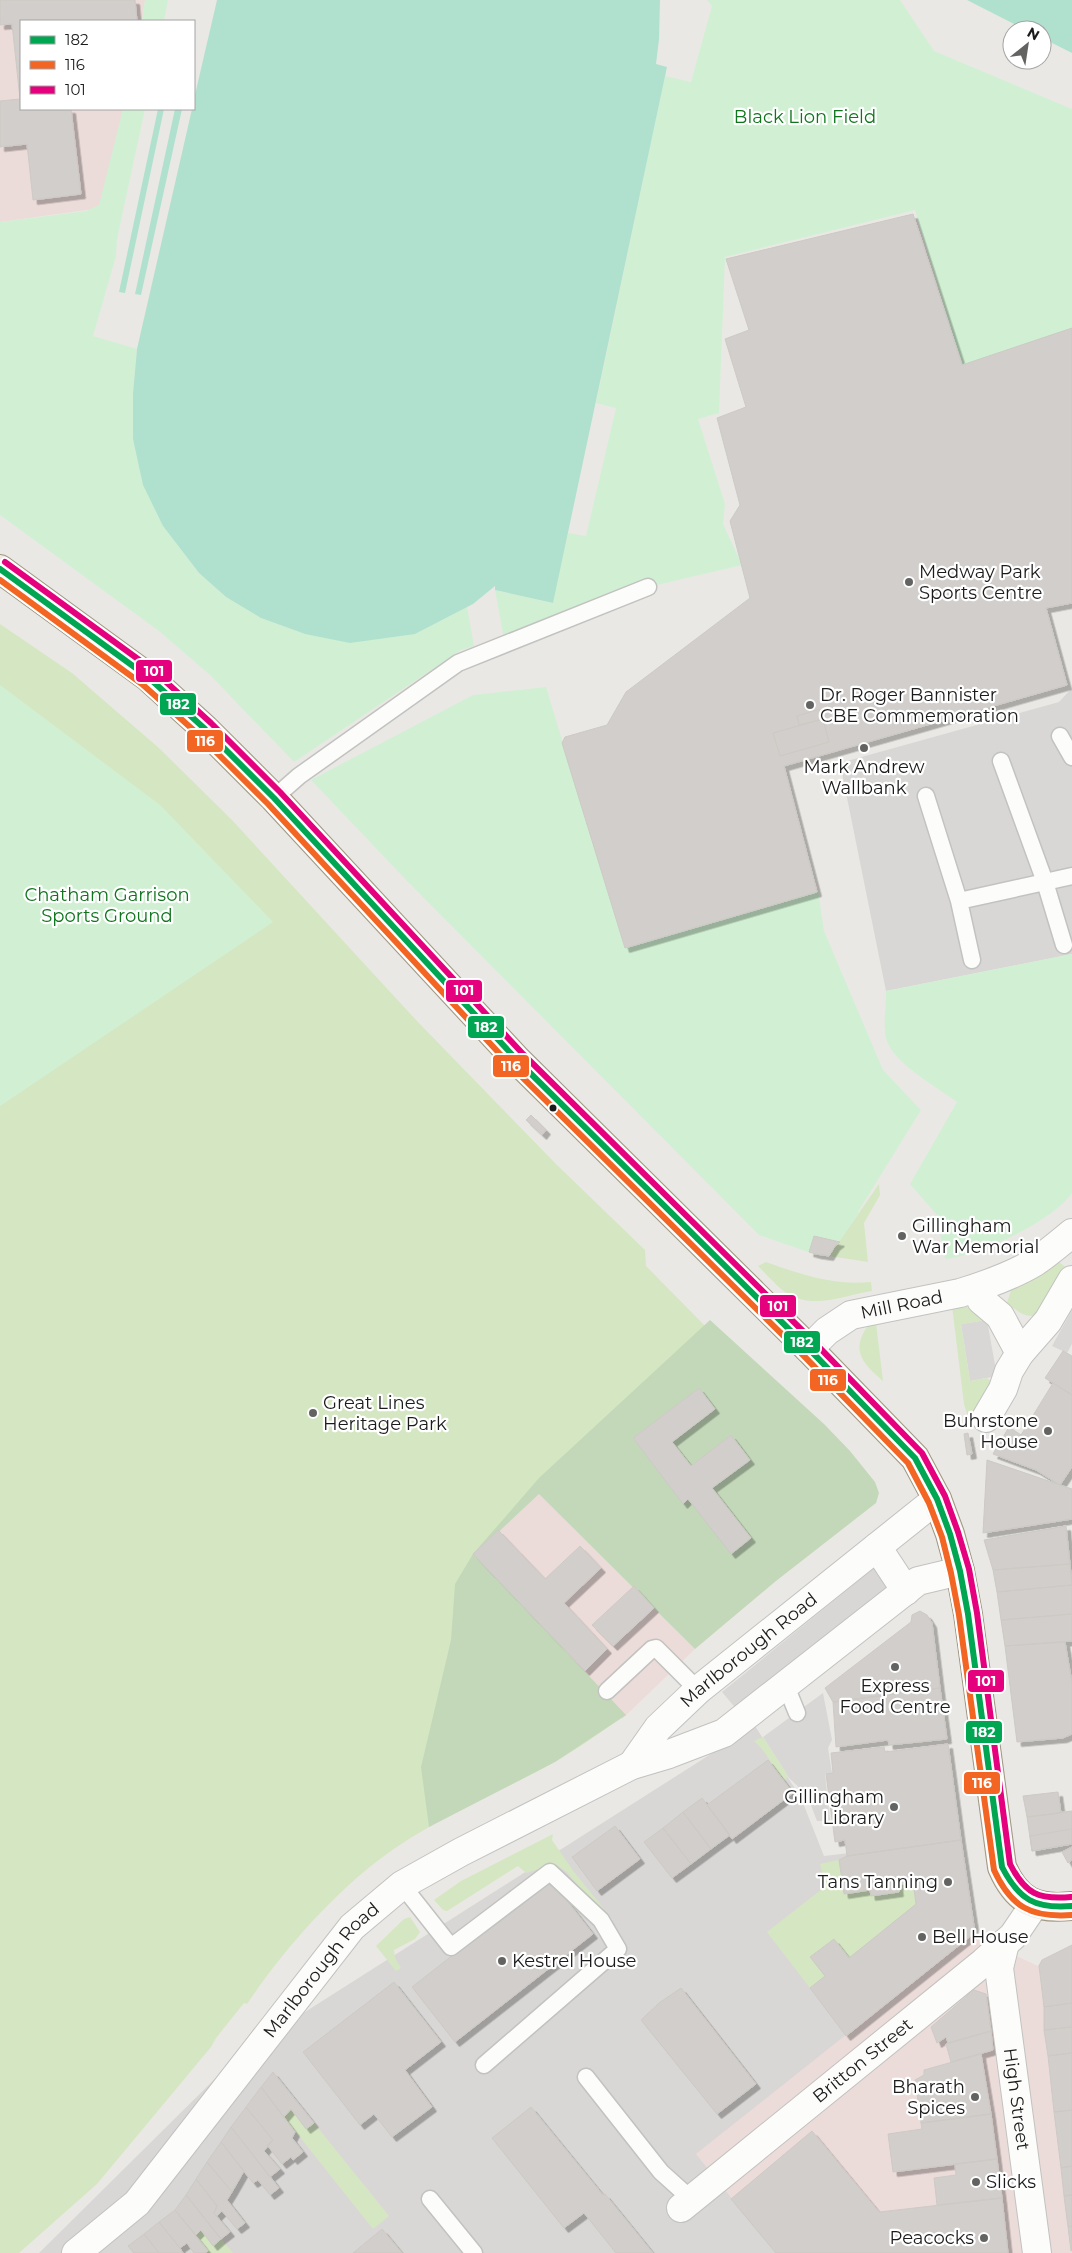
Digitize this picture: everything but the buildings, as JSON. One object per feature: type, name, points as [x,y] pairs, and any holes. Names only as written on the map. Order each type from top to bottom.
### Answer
[{"type":"main road","points":[[0,568],[148,678],[205,729],[274,798],[517,1060],[809,1349],[915,1458],[937,1500],[950,1534],[960,1571],[968,1614],[1002,1867],[1016,1890],[1034,1905],[1057,1908],[1072,1906]]},
{"type":"street","name":"Mill Road","points":[[809,1349],[827,1331],[852,1315],[977,1288],[1019,1271],[1036,1261],[1072,1233]]},
{"type":"street","points":[[986,1418],[1003,1389],[1009,1371],[1020,1353],[1048,1321],[1072,1280]]},
{"type":"street","points":[[977,1288],[981,1300],[1000,1316],[1020,1353]]},
{"type":"street","name":"Marlborough Road","points":[[632,1765],[658,1728],[698,1690],[937,1500]]},
{"type":"street","points":[[877,1547],[906,1591]]},
{"type":"street","name":"Marlborough Road","points":[[76,2253],[137,2203],[352,1927],[402,1885],[461,1852],[632,1765],[669,1754],[724,1733],[918,1581],[960,1571]]},
{"type":"street","name":"Britton Street","points":[[686,2203],[1005,1944],[1022,1925],[1034,1905]]},
{"type":"street","name":"High Street","points":[[1005,1944],[999,1968],[1037,2253]]},
{"type":"lane","points":[[274,798],[300,776],[458,663],[648,587]]},
{"type":"lane","points":[[1060,736],[1072,757]]},
{"type":"lane","points":[[1001,762],[1045,882],[1064,945]]},
{"type":"lane","points":[[926,796],[959,901],[972,960]]},
{"type":"lane","points":[[959,901],[1072,876]]},
{"type":"lane","points":[[607,1691],[652,1649],[656,1648],[698,1690]]},
{"type":"lane","points":[[786,1686],[797,1713]]},
{"type":"lane","points":[[402,1885],[451,1947],[550,1872],[601,1920],[618,1948],[484,2065]]},
{"type":"lane","points":[[586,2077],[686,2203]]},
{"type":"lane","points":[[430,2199],[474,2253]]},
{"type":"shaded area","points":[[0,0],[145,0],[142,20],[20,20],[20,110],[123,110],[99,205],[94,209],[0,222]]},
{"type":"shaded area","points":[[1072,688],[1072,954],[886,991],[840,763],[1059,702]]},
{"type":"shaded area","points":[[1072,1310],[1072,1344],[1067,1353],[1052,1346]]},
{"type":"shaded area","points":[[987,1320],[997,1376],[970,1381],[961,1324]]},
{"type":"shaded area","points":[[539,1493],[695,1649],[622,1719],[469,1560],[473,1554]]},
{"type":"shaded area","points":[[874,1568],[889,1587],[738,1711],[722,1692]]},
{"type":"shaded area","points":[[823,1693],[832,1740],[828,1748],[832,1773],[825,1774],[830,1821],[817,1821],[807,1795],[789,1778],[763,1737]]},
{"type":"shaded area","points":[[755,1726],[801,1798],[824,1856],[961,1840],[974,1926],[972,1935],[697,2154],[776,2253],[39,2253],[242,2052]]},
{"type":"shaded area","points":[[972,1935],[1038,1966],[1042,1960],[1072,1945],[1072,2253],[776,2253],[696,2154]]},
{"type":"green space","points":[[145,0],[168,0],[164,20],[142,20]]},
{"type":"green space","points":[[217,0],[660,0],[656,64],[667,67],[553,603],[495,590],[495,586],[473,604],[415,634],[350,643],[305,634],[261,618],[226,597],[199,573],[163,526],[143,485],[133,439],[133,393],[137,349],[192,110],[195,110],[195,95]]},
{"type":"green space","name":"Black Lion Field","points":[[707,0],[900,0],[934,51],[1072,109],[1072,328],[962,365],[915,210],[725,257],[719,413],[698,419],[725,504],[723,524],[742,565],[648,587],[505,644],[495,590],[552,603],[568,533],[586,536],[616,408],[596,403],[665,76],[691,82],[712,6]]},
{"type":"green space","points":[[967,0],[1072,0],[1072,53],[1052,43],[1052,20],[1006,20]]},
{"type":"green space","points":[[123,110],[145,110],[117,239],[116,256],[93,336],[137,349],[133,393],[133,439],[163,526],[199,573],[226,597],[261,618],[305,634],[415,634],[467,607],[474,646],[461,650],[294,762],[210,675],[159,631],[0,515],[0,222],[86,211],[99,205]]},
{"type":"green space","points":[[158,110],[164,110],[125,293],[119,292]]},
{"type":"green space","points":[[175,110],[182,110],[141,295],[135,294]]},
{"type":"green space","name":"Great Lines Heritage Park","points":[[0,624],[72,673],[159,748],[232,820],[416,1020],[556,1164],[645,1250],[646,1266],[712,1333],[473,1554],[626,1715],[553,1763],[421,1832],[362,1873],[326,1907],[291,1945],[247,2004],[244,2003],[211,2047],[97,2184],[19,2253],[0,2253]]},
{"type":"green space","name":"Chatham Garrison Sports Ground","points":[[0,685],[160,805],[273,922],[0,1106]]},
{"type":"green space","points":[[546,687],[625,948],[815,893],[818,890],[824,931],[883,1070],[921,1110],[859,1213],[829,1256],[814,1254],[759,1235],[410,884],[311,780],[473,695]]},
{"type":"green space","points":[[1072,954],[1072,1193],[1049,1215],[1014,1235],[976,1251],[945,1259],[937,1215],[910,1184],[957,1102],[916,1074],[890,1047],[886,1038],[885,1027],[886,991]]},
{"type":"green space","points":[[879,1184],[880,1195],[864,1223],[868,1262],[829,1256]]},
{"type":"green space","points":[[766,1262],[804,1275],[830,1281],[871,1282],[872,1291],[837,1299],[803,1300],[781,1289],[758,1266]]},
{"type":"green space","points":[[1059,1262],[1068,1269],[1037,1315],[1024,1315],[1007,1303],[1011,1290]]},
{"type":"green space","points":[[952,1306],[965,1306],[987,1320],[961,1324],[970,1381],[987,1378],[994,1384],[970,1423],[964,1404]]},
{"type":"green space","points":[[710,1320],[824,1424],[850,1451],[875,1482],[879,1493],[876,1503],[776,1581],[695,1649],[539,1494],[474,1555],[626,1715],[555,1762],[429,1827],[421,1767],[451,1640],[455,1584],[473,1554],[539,1478]]},
{"type":"green space","points":[[876,1323],[884,1382],[873,1372],[864,1362],[860,1350],[864,1331]]},
{"type":"green space","points":[[763,1737],[788,1776],[784,1781],[754,1741]]},
{"type":"green space","points":[[553,1834],[552,1840],[574,1872],[613,1920],[608,1922],[567,1872],[550,1865],[526,1873],[518,1866],[447,1911],[443,1910],[434,1900],[461,1881]]},
{"type":"green space","points":[[839,1860],[844,1894],[870,1890],[872,1896],[898,1893],[898,1885],[913,1882],[916,1904],[849,1958],[834,1940],[811,1956],[825,1976],[810,1988],[767,1932],[826,1886],[820,1864]]},
{"type":"green space","points":[[410,1917],[420,1932],[415,1939],[394,1950],[395,1958],[401,1968],[396,1971],[376,1946],[404,1919]]},
{"type":"green space","points":[[291,2109],[306,2128],[314,2123],[389,2216],[373,2229],[284,2117]]},
{"type":"green space","points":[[201,2230],[213,2246],[221,2239],[233,2253],[205,2253],[208,2251],[196,2235]]},
{"type":"transit line","name":"101","points":[[5,562],[153,670],[211,723],[280,792],[523,1054],[815,1343],[922,1453],[945,1496],[969,1569],[977,1613],[1010,1864],[1021,1882],[1034,1893],[1050,1897],[1071,1897]]},
{"type":"transit line","name":"182","points":[[0,569],[148,677],[205,729],[274,798],[517,1060],[809,1349],[915,1458],[937,1499],[950,1534],[960,1571],[968,1614],[1002,1867],[1015,1887],[1030,1900],[1048,1906],[1072,1906]]},
{"type":"transit line","name":"116","points":[[0,580],[142,684],[199,735],[268,804],[511,1066],[803,1355],[908,1463],[929,1503],[942,1537],[951,1573],[959,1615],[994,1870],[1008,1893],[1024,1908],[1045,1914],[1072,1915]]},
{"type":"place","name":"Medway Park Sports Centre","points":[[909,582]]},
{"type":"place","name":"Dr. Roger Bannister CBE Commemoration","points":[[810,705]]},
{"type":"place","name":"Mark Andrew Wallbank","points":[[864,748]]},
{"type":"place","name":"Gillingham War Memorial","points":[[902,1236]]},
{"type":"place","name":"Great Lines Heritage Park","points":[[313,1413]]},
{"type":"place","name":"Buhrstone House","points":[[1048,1431]]},
{"type":"place","name":"Express Food Centre","points":[[895,1667]]},
{"type":"place","name":"Gillingham Library","points":[[894,1807]]},
{"type":"place","name":"Tans Tanning","points":[[948,1882]]},
{"type":"place","name":"Bell House","points":[[922,1937]]},
{"type":"place","name":"Kestrel House","points":[[502,1961]]},
{"type":"place","name":"Bharath Spices","points":[[975,2097]]},
{"type":"place","name":"Slicks","points":[[976,2182]]},
{"type":"place","name":"Peacocks","points":[[984,2238]]}]
